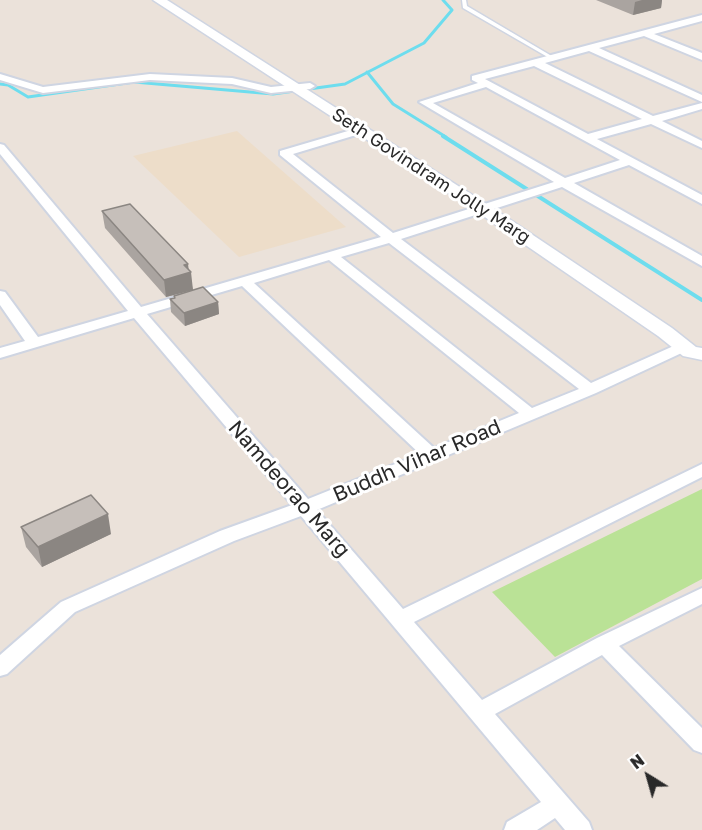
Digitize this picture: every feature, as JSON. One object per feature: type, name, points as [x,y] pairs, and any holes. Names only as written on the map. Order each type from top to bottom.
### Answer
[{"type":"street","name":"Seth Govindram Jolly Marg","points":[[159,0],[311,92],[362,130],[489,205],[665,332],[697,347]]},
{"type":"street","points":[[178,0],[311,92],[489,205]]},
{"type":"street","points":[[699,20],[476,78],[702,200]]},
{"type":"street","points":[[645,33],[702,57]]},
{"type":"street","points":[[590,48],[702,99]]},
{"type":"street","points":[[535,62],[649,121],[702,145]]},
{"type":"street","points":[[0,77],[18,80],[32,89],[43,90],[150,77],[232,81],[271,90],[311,92]]},
{"type":"street","points":[[486,84],[424,102],[557,184],[702,262]]},
{"type":"street","points":[[587,138],[702,106]]},
{"type":"street","points":[[362,130],[284,153],[590,390]]},
{"type":"street","name":"Namdeorao Marg","points":[[0,147],[137,312],[580,830]]},
{"type":"street","points":[[0,353],[332,256],[630,161]]},
{"type":"street","points":[[688,192],[702,188]]},
{"type":"street","points":[[332,256],[530,414]]},
{"type":"street","points":[[244,281],[432,455]]},
{"type":"street","points":[[0,296],[34,343]]},
{"type":"street","name":"Buddh Vihar Road","points":[[0,668],[68,607],[227,536],[306,507],[697,347]]},
{"type":"street","points":[[401,619],[702,470]]},
{"type":"street","points":[[480,712],[604,644],[702,595]]},
{"type":"street","points":[[604,644],[702,742]]},
{"type":"street","points":[[516,830],[558,804]]},
{"type":"lane","points":[[464,0],[465,7],[554,58]]},
{"type":"shaded area","points":[[237,131],[346,227],[239,257],[133,156]]},
{"type":"green space","points":[[702,489],[702,579],[555,657],[492,592]]},
{"type":"building","points":[[130,204],[188,264],[184,265],[191,272],[164,280],[102,211]]},
{"type":"building","points":[[203,287],[218,302],[184,313],[170,299],[175,298],[174,296]]},
{"type":"building","points":[[91,495],[108,514],[38,547],[21,527]]},
{"type":"waterway","points":[[367,72],[424,43],[452,10],[443,0]]},
{"type":"waterway","points":[[0,84],[8,85],[28,97],[134,82],[273,94],[345,84],[367,72]]},
{"type":"waterway","points":[[367,72],[393,104],[446,137]]},
{"type":"waterway","points":[[443,136],[702,300]]}]
